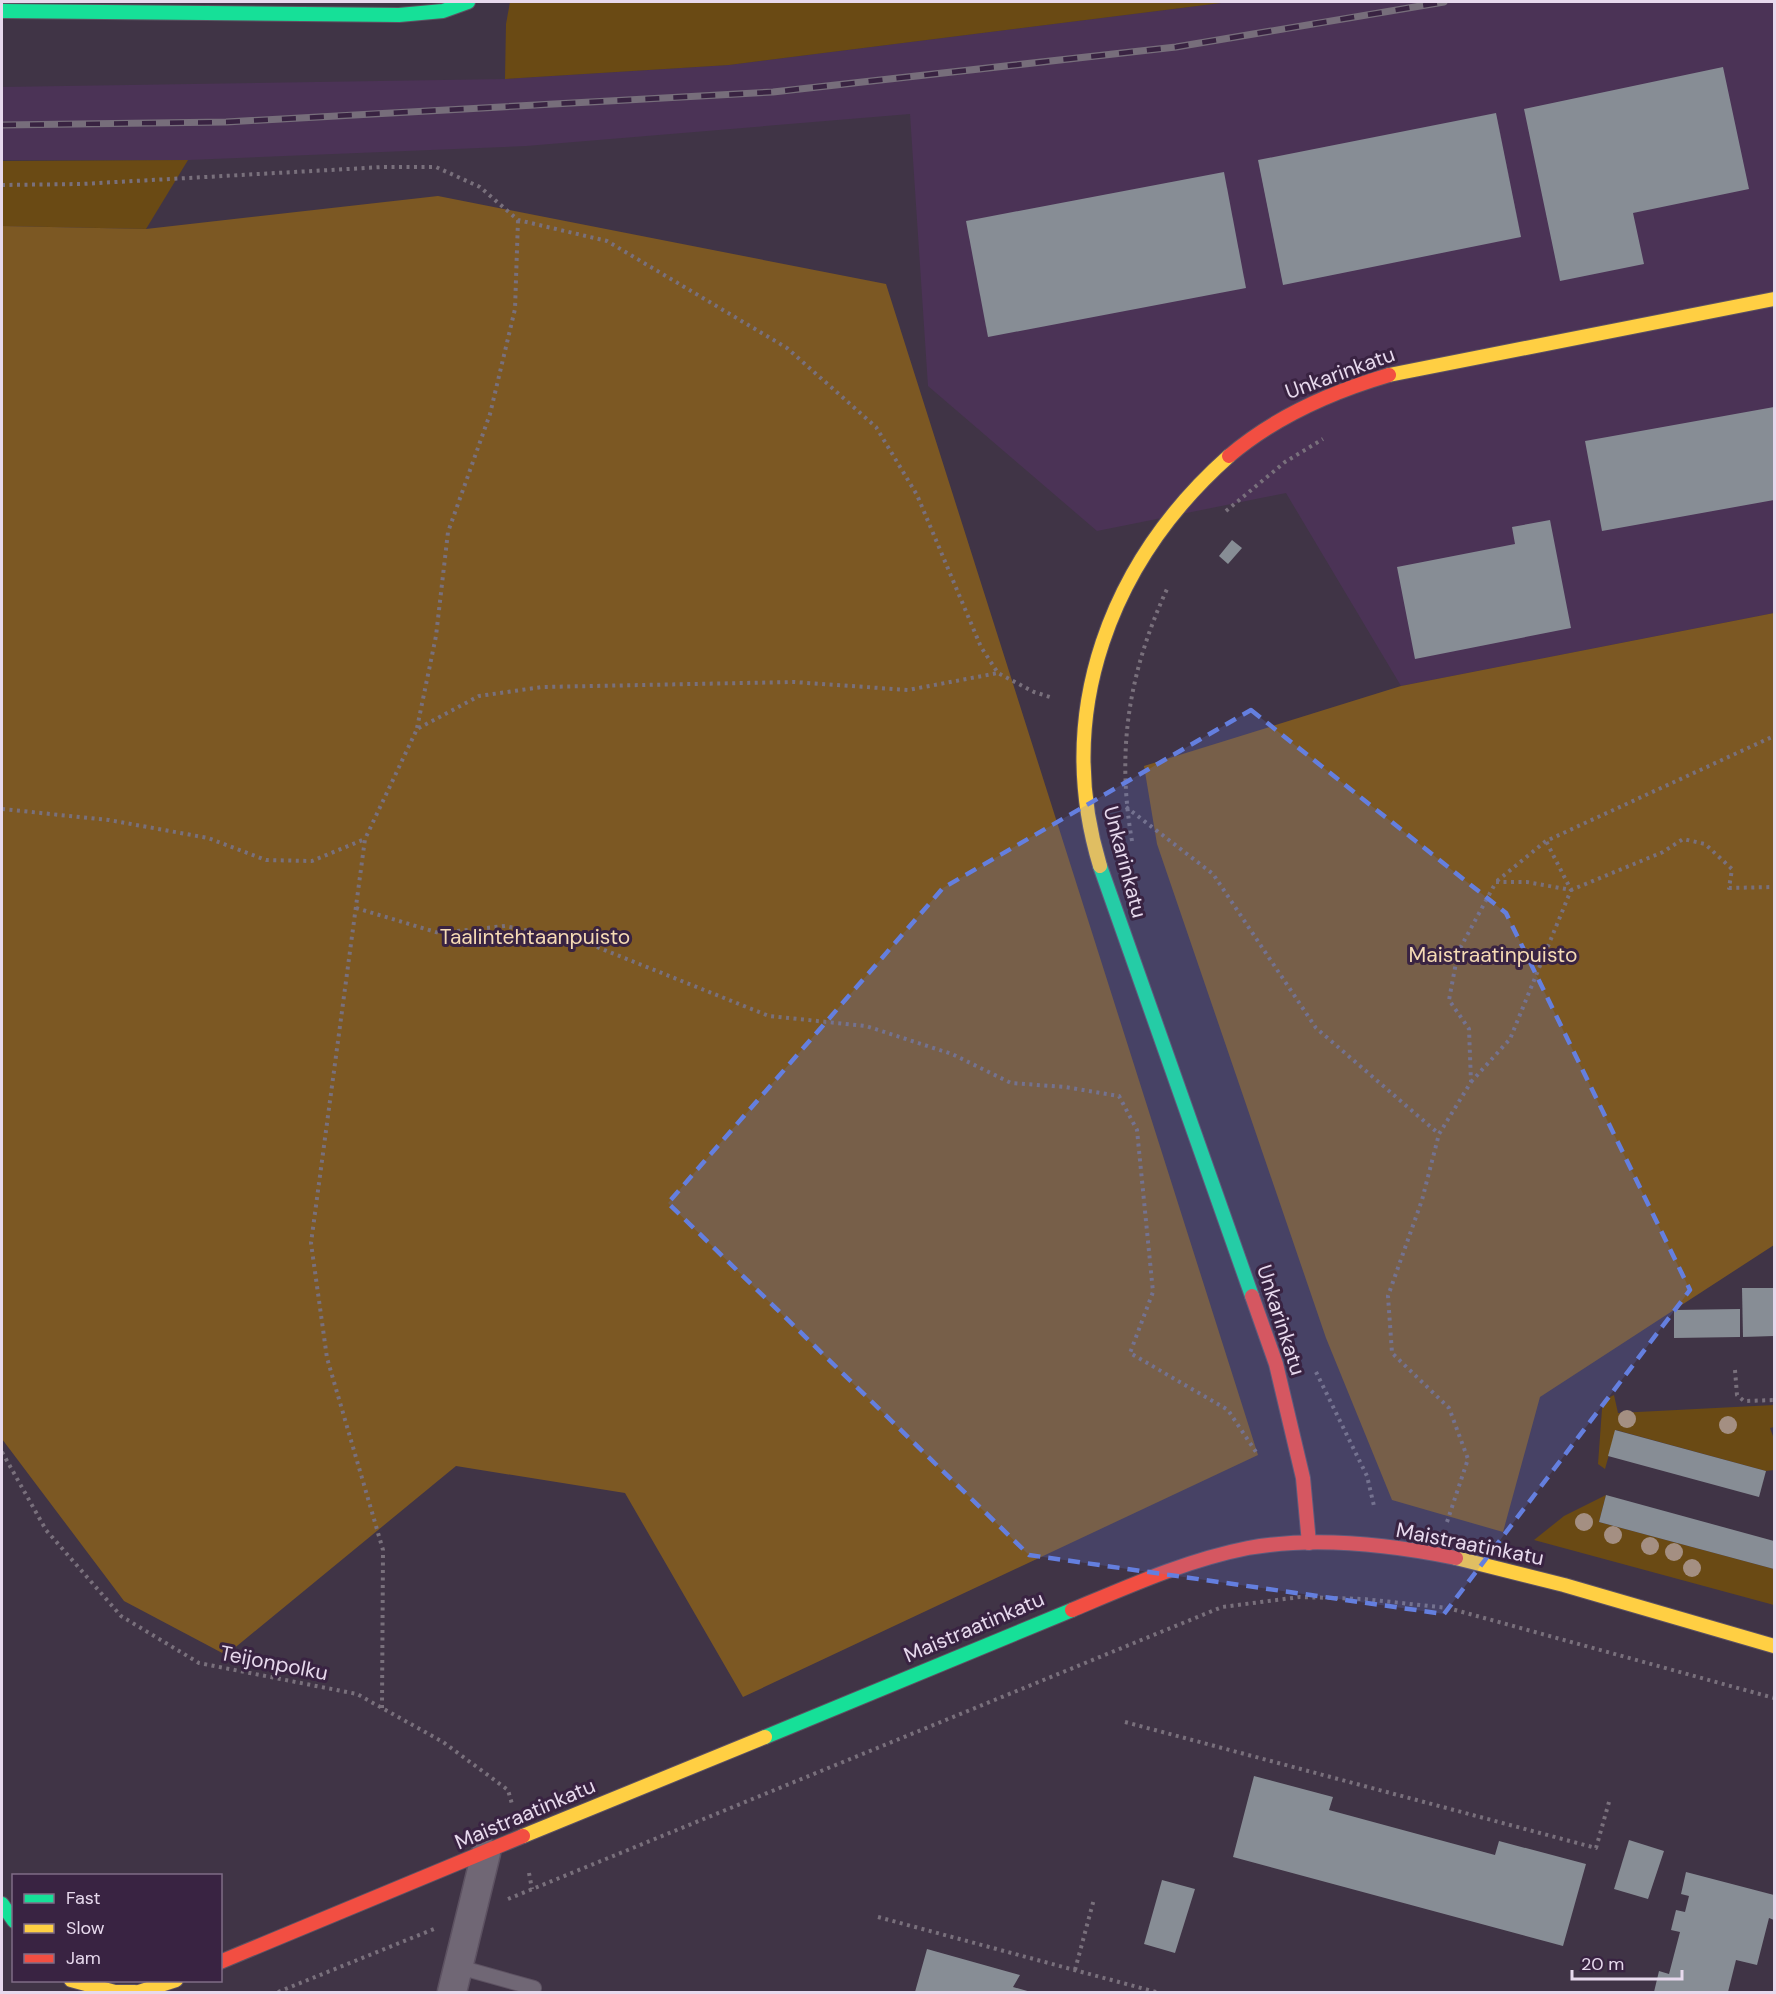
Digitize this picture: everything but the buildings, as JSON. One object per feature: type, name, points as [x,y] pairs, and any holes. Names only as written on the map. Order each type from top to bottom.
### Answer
[{"type":"street","points":[[2,10],[290,8],[399,15],[443,11],[468,2]]},
{"type":"street","name":"Unkarinkatu","points":[[1309,1543],[1303,1478],[1276,1364],[1096,854],[1089,824],[1084,771],[1087,708],[1095,663],[1104,633],[1125,586],[1140,560],[1197,483],[1228,455],[1287,414],[1321,398],[1407,371],[1774,299]]},
{"type":"street","name":"Maistraatinkatu","points":[[222,1961],[1148,1578],[1219,1555],[1262,1546],[1309,1543],[1370,1546],[1473,1563],[1551,1582],[1774,1646]]},
{"type":"street","points":[[456,1980],[486,1853]]},
{"type":"street","points":[[2,1904],[12,1918]]},
{"type":"street","points":[[76,1982],[115,1992],[137,1992],[170,1982]]},
{"type":"lane","points":[[456,1980],[534,1988],[532,1992]]},
{"type":"path","points":[[2,185],[81,184],[382,167],[436,167],[480,187],[518,220],[607,241],[787,348],[876,427],[917,495],[981,647],[998,673],[1034,692],[1087,708]]},
{"type":"path","points":[[382,1708],[383,1550],[327,1358],[311,1243],[365,838],[417,729],[436,636],[448,532],[490,414],[515,309],[518,220]]},
{"type":"path","points":[[1220,517],[1285,462],[1333,434]]},
{"type":"path","points":[[1132,843],[1126,807],[1126,739],[1132,687],[1146,641],[1172,581]]},
{"type":"path","points":[[417,729],[479,696],[542,687],[794,682],[908,690],[998,673]]},
{"type":"path","points":[[1471,1082],[1469,1029],[1449,1000],[1458,952],[1496,882],[1546,841],[1774,736]]},
{"type":"path","points":[[1126,807],[1213,874],[1316,1028],[1439,1134]]},
{"type":"path","points":[[2,809],[109,820],[208,838],[266,860],[312,861],[365,838]]},
{"type":"path","points":[[1496,882],[1527,882],[1571,890],[1663,852],[1683,839],[1705,844],[1732,869],[1729,888],[1774,887]]},
{"type":"path","points":[[1445,1526],[1468,1459],[1449,1408],[1392,1353],[1388,1296],[1422,1200],[1439,1134],[1471,1082],[1510,1039],[1571,890],[1546,841]]},
{"type":"path","points":[[356,908],[439,933],[505,926],[587,943],[769,1016],[866,1026],[952,1054],[1011,1083],[1119,1096],[1137,1130],[1154,1292],[1130,1353],[1228,1410],[1258,1455]]},
{"type":"path","points":[[1311,1361],[1367,1476],[1374,1506]]},
{"type":"path","points":[[1736,1370],[1737,1395],[1744,1401],[1774,1400]]},
{"type":"path","name":"Teijonpolku","points":[[2,1452],[46,1530],[121,1616],[199,1663],[357,1694],[443,1742],[508,1790],[522,1838],[532,1889]]},
{"type":"path","points":[[278,1992],[1222,1606],[1300,1598],[1364,1599],[1448,1608],[1774,1698]]},
{"type":"path","points":[[1125,1722],[1596,1848],[1609,1802]]},
{"type":"path","points":[[1074,1970],[1094,1899]]},
{"type":"path","points":[[878,1917],[1156,1992]]},
{"type":"highlighted area","points":[[1251,710],[1506,913],[1690,1290],[1444,1614],[1029,1555],[668,1203],[943,888]]},
{"type":"shaded area","points":[[510,2],[1229,2],[729,65],[505,79],[506,24]]},
{"type":"shaded area","points":[[1229,2],[1774,2],[1774,613],[1401,686],[1286,493],[1097,531],[928,386],[910,114],[526,146],[188,160],[2,160],[2,87],[505,79],[729,65]]},
{"type":"shaded area","points":[[188,160],[146,229],[2,226],[2,161]]},
{"type":"shaded area","points":[[1614,1395],[1618,1413],[1774,1405],[1774,1427],[1770,1428],[1774,1439],[1774,1470],[1766,1471],[1616,1430],[1605,1469],[1598,1464],[1602,1409],[1606,1399]]},
{"type":"shaded area","points":[[1606,1495],[1599,1522],[1774,1569],[1774,1605],[1534,1540],[1564,1516]]},
{"type":"green space","name":"Taalintehtaanpuisto","points":[[438,196],[886,284],[1258,1455],[743,1697],[625,1493],[456,1466],[226,1655],[124,1601],[2,1439],[2,226],[146,229]]},
{"type":"green space","name":"Maistraatinpuisto","points":[[1774,613],[1774,1245],[1540,1397],[1503,1532],[1392,1500],[1326,1338],[1157,844],[1144,766],[1401,686]]},
{"type":"railway","points":[[2,125],[226,122],[773,92],[1176,47],[1444,2]]},
{"type":"traffic: fast","points":[[2,11],[399,15],[443,11],[468,2]]},
{"type":"traffic: fast","points":[[1100,866],[1252,1296]]},
{"type":"traffic: fast","points":[[765,1737],[1072,1610]]},
{"type":"traffic: fast","points":[[2,1904],[12,1918]]},
{"type":"traffic: slow","points":[[1389,375],[1774,299]]},
{"type":"traffic: slow","points":[[1100,866],[1087,808],[1084,751],[1089,696],[1103,642],[1124,591],[1152,543],[1188,497],[1229,456]]},
{"type":"traffic: slow","points":[[1456,1558],[1564,1585],[1774,1646]]},
{"type":"traffic: slow","points":[[523,1836],[765,1737]]},
{"type":"traffic: slow","points":[[78,1982],[115,1992],[135,1992]]},
{"type":"traffic: slow","points":[[139,1992],[170,1982]]},
{"type":"traffic: jam","points":[[1229,456],[1285,417],[1346,389],[1389,375]]},
{"type":"traffic: jam","points":[[1252,1296],[1276,1364],[1303,1478],[1309,1543]]},
{"type":"traffic: jam","points":[[1072,1610],[1203,1559],[1274,1544],[1352,1543],[1456,1558]]},
{"type":"traffic: jam","points":[[222,1961],[523,1836]]}]
